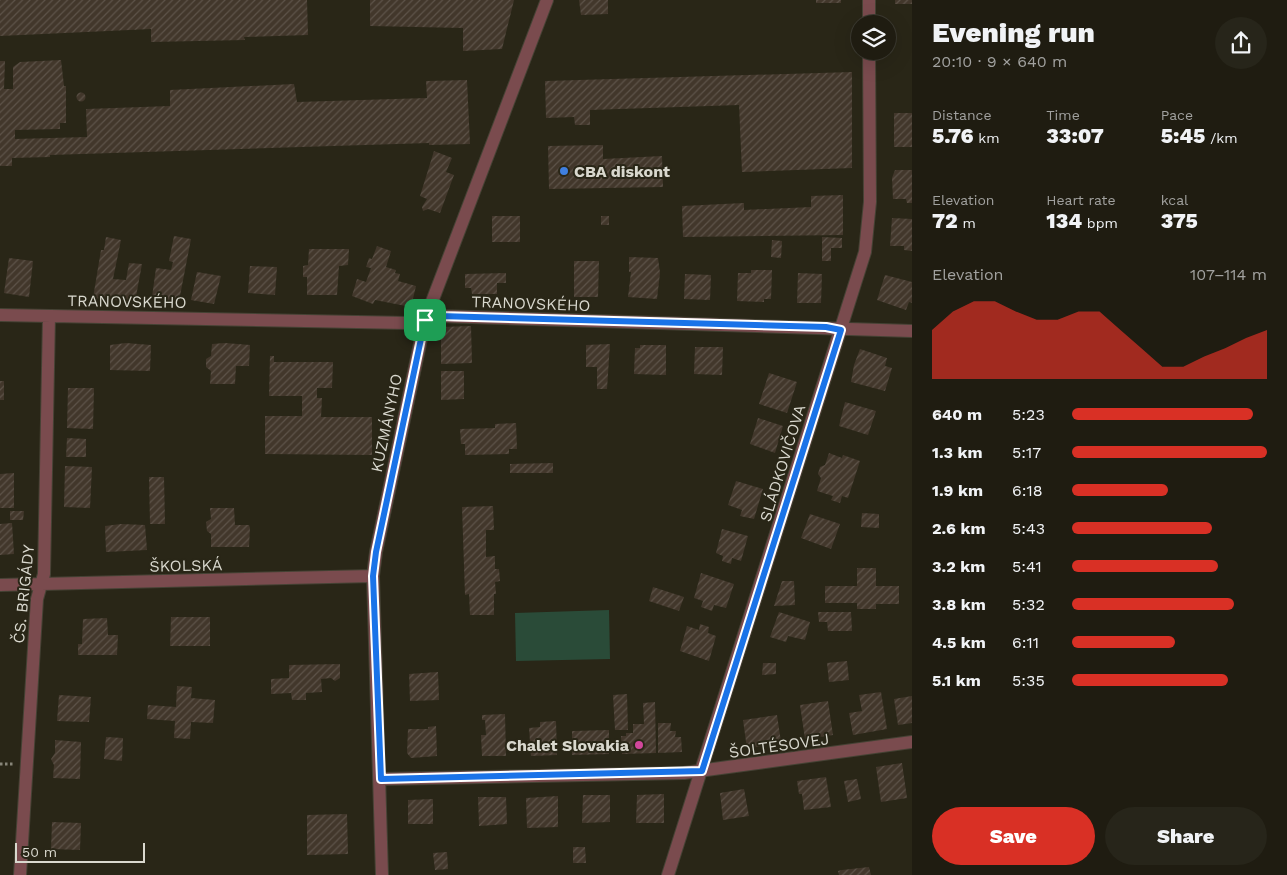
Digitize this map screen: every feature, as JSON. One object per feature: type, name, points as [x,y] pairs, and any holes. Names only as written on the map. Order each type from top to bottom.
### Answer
[{"type":"street","name":"KUZMÁNYHO","points":[[382,875],[381,779],[373,576],[376,552],[425,320],[547,0]]},
{"type":"street","points":[[869,0],[869,15]]},
{"type":"street","name":"SLÁDKOVIČOVA","points":[[668,875],[865,252],[870,219],[869,60]]},
{"type":"street","name":"TRANOVSKÉHO","points":[[0,315],[408,323],[439,316],[912,331]]},
{"type":"street","name":"ČS. BRIGÁDY","points":[[20,875],[37,599],[44,574],[48,316]]},
{"type":"street","name":"ŠKOLSKÁ","points":[[0,585],[373,576]]},
{"type":"street","name":"ŠOLTÉSOVEJ","points":[[381,779],[702,771],[912,742]]},
{"type":"path","points":[[0,764],[16,764]]},
{"type":"green space","points":[[609,610],[610,659],[516,661],[515,613]]},
{"type":"building","points":[[0,0],[307,0],[308,35],[244,37],[245,40],[151,42],[151,29],[0,36]]},
{"type":"building","points":[[370,0],[514,0],[502,49],[463,51],[463,28],[370,26]]},
{"type":"building","points":[[579,0],[608,0],[608,14],[581,15]]},
{"type":"building","points":[[816,0],[841,0],[841,3],[816,3]]},
{"type":"building","points":[[895,0],[912,0],[912,4],[895,4]]},
{"type":"building","points":[[61,60],[64,86],[66,86],[66,123],[60,123],[60,129],[15,130],[15,139],[87,137],[86,109],[170,106],[170,90],[294,84],[297,102],[427,98],[426,81],[467,80],[470,144],[429,145],[429,143],[50,155],[50,157],[12,158],[12,166],[0,166],[0,61],[5,61],[4,89],[13,89],[13,67],[20,62]]},
{"type":"building","points":[[852,72],[852,168],[742,172],[739,105],[590,110],[590,125],[575,125],[574,117],[546,118],[545,81]]},
{"type":"building","points":[[81,92],[86,97],[81,102],[76,97]]},
{"type":"building","points":[[894,113],[912,113],[912,147],[894,147]]},
{"type":"building","points":[[603,145],[603,159],[662,156],[663,187],[549,189],[548,146]]},
{"type":"building","points":[[434,151],[452,158],[446,172],[454,175],[440,213],[428,209],[423,211],[422,207],[427,199],[420,196]]},
{"type":"building","points":[[895,170],[912,170],[912,203],[907,203],[906,199],[893,199],[892,178]]},
{"type":"building","points":[[843,195],[843,235],[683,237],[682,206],[744,203],[744,210],[811,207],[811,196]]},
{"type":"building","points":[[492,216],[520,216],[520,242],[492,242]]},
{"type":"building","points":[[601,216],[609,216],[609,225],[601,225]]},
{"type":"building","points":[[892,218],[912,219],[912,251],[904,250],[904,246],[890,246]]},
{"type":"building","points":[[174,236],[191,239],[179,301],[156,300],[152,297],[156,268],[171,270],[173,262],[169,261]]},
{"type":"building","points":[[106,237],[121,240],[113,279],[126,280],[129,263],[142,264],[135,302],[93,298],[101,250],[104,250]]},
{"type":"building","points":[[822,237],[842,238],[842,248],[831,248],[831,261],[822,261]]},
{"type":"building","points":[[772,240],[782,241],[781,258],[771,257]]},
{"type":"building","points":[[377,246],[391,251],[386,267],[396,270],[395,273],[400,274],[398,281],[416,286],[411,307],[375,300],[373,304],[352,296],[357,279],[366,282],[371,268],[366,267],[369,258],[372,259]]},
{"type":"building","points":[[309,249],[349,249],[348,265],[339,266],[337,295],[307,295],[307,277],[303,277],[303,266],[308,265]]},
{"type":"building","points":[[629,257],[658,258],[660,273],[657,299],[628,297],[631,272],[629,272]]},
{"type":"building","points":[[9,258],[33,261],[29,297],[4,293]]},
{"type":"building","points":[[574,261],[599,261],[598,297],[574,297]]},
{"type":"building","points":[[250,266],[277,267],[275,295],[248,293]]},
{"type":"building","points":[[751,270],[772,270],[771,299],[764,299],[764,302],[737,301],[738,273],[751,273]]},
{"type":"building","points":[[197,272],[221,276],[214,304],[191,300]]},
{"type":"building","points":[[506,273],[506,283],[497,283],[497,294],[472,294],[471,288],[465,288],[465,274]]},
{"type":"building","points":[[798,273],[822,274],[821,303],[797,303]]},
{"type":"building","points":[[685,274],[711,275],[710,300],[684,299]]},
{"type":"building","points":[[885,275],[912,282],[912,303],[909,302],[906,310],[877,300]]},
{"type":"building","points":[[471,326],[472,363],[441,364],[441,327]]},
{"type":"building","points":[[126,343],[151,345],[150,371],[110,370],[110,345]]},
{"type":"building","points":[[212,344],[250,345],[249,366],[236,366],[235,384],[210,384],[211,371],[206,367],[206,359],[211,356]]},
{"type":"building","points":[[610,344],[607,389],[597,389],[597,367],[586,367],[586,345]]},
{"type":"building","points":[[640,345],[666,345],[666,375],[634,374],[635,348],[640,348]]},
{"type":"building","points":[[695,347],[723,347],[722,375],[694,374]]},
{"type":"building","points":[[860,349],[887,358],[885,366],[892,368],[885,391],[851,382],[854,365]]},
{"type":"building","points":[[270,356],[274,356],[274,362],[333,362],[332,388],[317,388],[317,398],[322,398],[321,417],[372,417],[372,455],[265,454],[265,416],[302,416],[302,396],[269,396]]},
{"type":"building","points":[[441,371],[464,371],[464,399],[441,400]]},
{"type":"building","points":[[769,373],[797,382],[787,413],[759,404]]},
{"type":"building","points":[[0,381],[4,381],[4,400],[0,400]]},
{"type":"building","points":[[68,388],[94,388],[93,429],[67,428]]},
{"type":"building","points":[[845,402],[876,411],[868,435],[839,426]]},
{"type":"building","points":[[758,418],[783,426],[775,453],[750,444]]},
{"type":"building","points":[[516,423],[517,449],[509,449],[509,454],[465,455],[465,444],[461,444],[460,429],[495,428],[495,424]]},
{"type":"building","points":[[67,438],[86,439],[86,457],[66,457]]},
{"type":"building","points":[[829,453],[842,458],[843,455],[860,461],[848,498],[842,496],[840,503],[831,500],[833,496],[817,491],[821,478],[818,474],[820,467],[825,465]]},
{"type":"building","points":[[553,463],[553,473],[510,473],[510,464]]},
{"type":"building","points":[[65,466],[92,467],[90,508],[64,507]]},
{"type":"building","points":[[14,473],[14,508],[0,508],[0,474]]},
{"type":"building","points":[[149,477],[164,477],[165,524],[150,524]]},
{"type":"building","points":[[736,481],[763,489],[754,519],[740,516],[742,510],[728,505]]},
{"type":"building","points":[[493,506],[494,530],[486,530],[486,557],[495,556],[495,569],[499,569],[500,581],[495,582],[494,615],[470,615],[469,594],[465,595],[462,507]]},
{"type":"building","points":[[210,508],[234,508],[235,525],[249,525],[249,547],[211,547],[211,534],[207,531],[206,522],[211,519]]},
{"type":"building","points":[[10,511],[24,511],[23,520],[10,520]]},
{"type":"building","points":[[862,513],[879,514],[879,528],[861,527]]},
{"type":"building","points":[[810,514],[840,524],[831,549],[801,538]]},
{"type":"building","points":[[12,523],[14,554],[0,555],[0,524]]},
{"type":"building","points":[[121,524],[145,525],[147,550],[106,552],[105,526]]},
{"type":"building","points":[[722,529],[748,536],[741,561],[732,558],[731,564],[722,561],[723,556],[716,553]]},
{"type":"building","points":[[857,568],[876,568],[876,586],[899,586],[899,604],[876,604],[876,609],[857,609],[857,603],[825,603],[825,586],[857,586]]},
{"type":"building","points":[[701,573],[734,584],[726,608],[714,605],[712,611],[701,607],[703,601],[694,598]]},
{"type":"building","points":[[782,581],[794,581],[795,605],[774,606]]},
{"type":"building","points":[[653,587],[684,597],[679,611],[649,601]]},
{"type":"building","points":[[779,612],[810,622],[805,640],[788,636],[786,642],[770,637]]},
{"type":"building","points":[[818,612],[851,612],[852,631],[828,631],[827,622],[819,622]]},
{"type":"building","points":[[171,617],[210,617],[210,646],[170,646]]},
{"type":"building","points":[[107,618],[108,635],[118,635],[117,655],[78,655],[78,644],[82,644],[83,619]]},
{"type":"building","points":[[700,624],[709,627],[708,633],[716,636],[709,661],[680,651],[687,626],[699,630]]},
{"type":"building","points":[[847,661],[849,680],[829,682],[827,663]]},
{"type":"building","points":[[763,663],[776,663],[776,674],[762,675]]},
{"type":"building","points":[[340,664],[340,678],[335,681],[331,678],[321,679],[322,692],[306,693],[306,700],[292,700],[291,693],[271,694],[271,679],[289,678],[289,665]]},
{"type":"building","points":[[438,672],[439,700],[410,701],[409,674]]},
{"type":"building","points":[[177,686],[192,687],[191,698],[215,700],[213,723],[191,722],[190,739],[174,738],[175,721],[147,719],[148,705],[176,707]]},
{"type":"building","points":[[881,692],[887,729],[853,735],[849,713],[862,711],[859,695]]},
{"type":"building","points":[[627,694],[628,730],[615,730],[613,695]]},
{"type":"building","points":[[59,695],[91,697],[89,722],[57,721]]},
{"type":"building","points":[[912,696],[912,723],[898,725],[894,699]]},
{"type":"building","points":[[828,701],[833,735],[805,739],[800,705]]},
{"type":"building","name":"Chalet Slovakia","points":[[655,702],[656,753],[622,754],[621,736],[626,736],[626,733],[633,733],[633,724],[644,724],[643,703]]},
{"type":"building","points":[[505,714],[506,756],[482,756],[481,735],[486,735],[485,720],[482,720],[482,715]]},
{"type":"building","points":[[777,715],[781,742],[747,749],[743,720]]},
{"type":"building","points":[[556,721],[557,755],[531,756],[529,728],[540,727],[540,722]]},
{"type":"building","points":[[658,723],[671,723],[670,731],[676,731],[675,737],[681,737],[682,752],[658,753]]},
{"type":"building","points":[[436,726],[437,756],[411,758],[407,753],[408,729],[428,729],[428,727]]},
{"type":"building","points":[[609,730],[609,754],[572,755],[572,731]]},
{"type":"building","points":[[106,737],[123,738],[122,761],[104,759]]},
{"type":"building","points":[[55,740],[81,742],[80,779],[53,778],[54,765],[51,759],[55,753]]},
{"type":"building","points":[[902,763],[907,798],[881,802],[876,767]]},
{"type":"building","points":[[826,777],[831,807],[804,810],[802,794],[799,794],[797,781]]},
{"type":"building","points":[[857,779],[861,799],[848,802],[844,781]]},
{"type":"building","points":[[744,789],[749,816],[723,820],[720,793]]},
{"type":"building","points":[[664,794],[664,823],[636,823],[637,795]]},
{"type":"building","points":[[583,795],[610,795],[610,822],[582,823]]},
{"type":"building","points":[[558,796],[558,827],[527,828],[526,798]]},
{"type":"building","points":[[478,797],[506,797],[507,824],[479,826]]},
{"type":"building","points":[[433,799],[433,824],[408,824],[408,800]]},
{"type":"building","points":[[347,814],[348,854],[307,855],[307,815]]},
{"type":"building","points":[[52,822],[81,823],[80,850],[51,849]]},
{"type":"building","points":[[573,847],[585,847],[586,863],[573,863]]},
{"type":"building","points":[[447,852],[448,869],[435,870],[433,853]]},
{"type":"building","points":[[869,867],[871,875],[839,875],[838,871],[842,870]]},
{"type":"place","name":"CBA diskont","points":[[564,171]]},
{"type":"place","name":"Chalet Slovakia","points":[[639,745]]},
{"type":"route","points":[[439,316],[826,327],[841,330],[702,771],[684,773],[381,779],[373,576],[376,552],[425,320],[439,316]]}]
